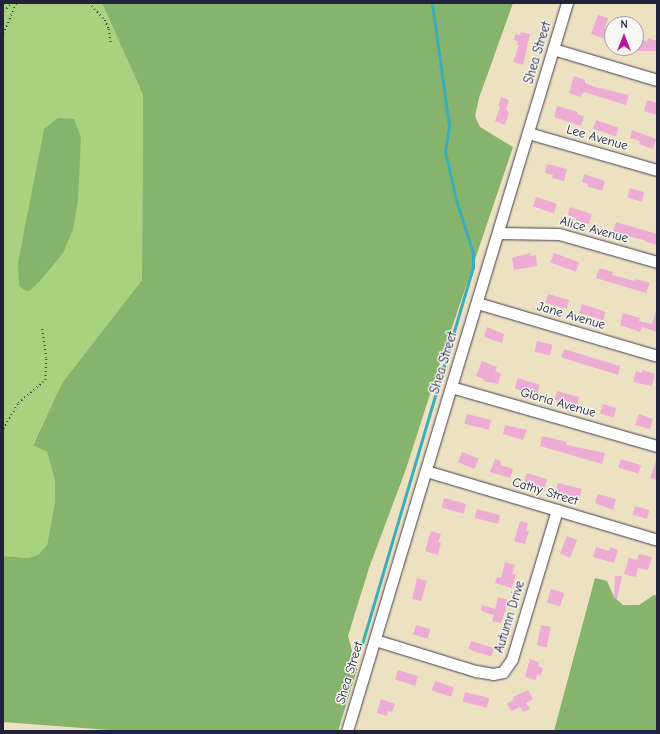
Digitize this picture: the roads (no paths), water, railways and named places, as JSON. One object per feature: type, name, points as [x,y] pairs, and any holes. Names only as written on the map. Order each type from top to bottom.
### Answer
[{"type":"street","name":"Shea Street","points":[[347,731],[567,3]]},
{"type":"street","points":[[553,50],[657,80]]},
{"type":"street","name":"Lee Avenue","points":[[528,132],[657,170]]},
{"type":"street","name":"Alice Avenue","points":[[498,233],[559,234],[657,262]]},
{"type":"street","name":"Jane Avenue","points":[[477,303],[657,356]]},
{"type":"street","name":"Gloria Avenue","points":[[452,387],[657,446]]},
{"type":"street","name":"Cathy Street","points":[[426,471],[657,540]]},
{"type":"street","name":"Autumn Drive","points":[[375,640],[476,671],[493,674],[503,672],[512,659],[557,510]]},
{"type":"waterway","points":[[362,644],[473,268],[473,253],[456,200],[445,152],[449,126],[432,3]]}]
